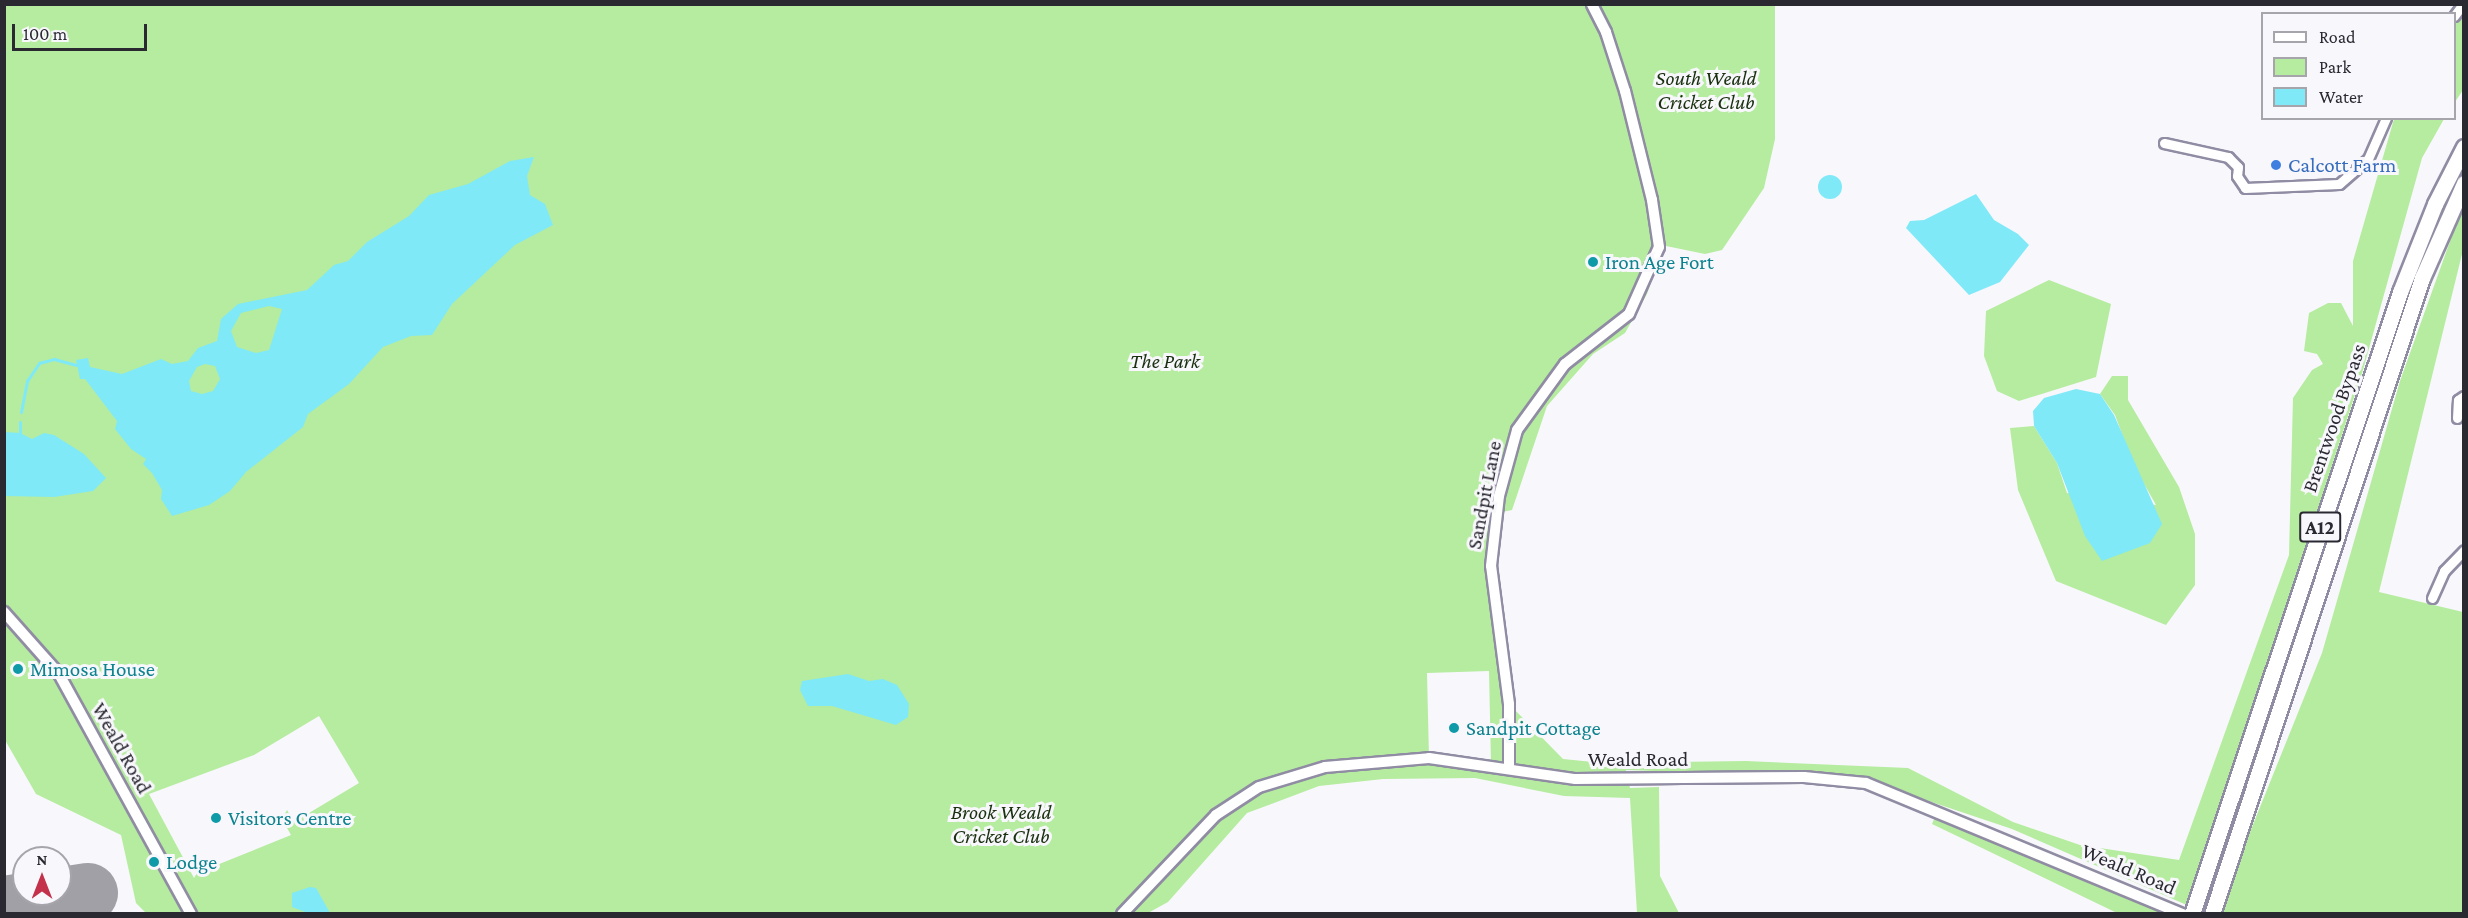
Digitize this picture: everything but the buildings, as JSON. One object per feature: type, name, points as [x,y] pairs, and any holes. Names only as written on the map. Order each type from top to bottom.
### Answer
[{"type":"highway","name":"Brentwood Bypass","points":[[2192,914],[2400,292],[2435,204],[2463,147]]},
{"type":"highway","name":"Brentwood Bypass","points":[[2212,914],[2415,299],[2463,183]]},
{"type":"street","name":"Sandpit Lane","points":[[1509,768],[1509,704],[1491,566],[1499,495],[1517,430],[1565,363],[1629,314],[1659,247],[1652,200],[1622,81],[1592,4]]},
{"type":"street","points":[[2164,143],[2228,157],[2238,167],[2238,176],[2245,188],[2339,184],[2368,159],[2385,120]]},
{"type":"street","points":[[2457,418],[2458,400],[2463,396]]},
{"type":"street","points":[[2432,598],[2444,572],[2463,550]]},
{"type":"street","name":"Weald Road","points":[[4,612],[59,674],[191,914]]},
{"type":"street","name":"Weald Road","points":[[1122,914],[1216,815],[1259,787],[1325,767],[1431,758],[1575,779],[1804,777],[1866,783],[2184,914]]},
{"type":"green space","points":[[4,5],[1775,5],[1775,139],[1764,188],[1722,250],[1705,254],[1666,246],[1662,251],[1647,294],[1625,333],[1593,354],[1547,406],[1512,510],[1497,513],[1491,566],[1509,704],[1563,759],[1603,763],[1746,761],[1908,768],[2013,822],[2080,845],[2179,860],[2289,555],[2293,398],[2312,370],[2323,364],[2317,354],[2304,351],[2309,313],[2328,303],[2341,303],[2353,326],[2353,261],[2394,120],[2443,120],[2422,158],[2363,370],[2189,906],[2012,829],[1860,778],[1626,770],[1630,788],[1659,787],[1660,876],[1679,913],[1637,913],[1630,798],[1564,796],[1475,778],[1383,779],[1319,786],[1247,813],[1168,902],[1148,913],[146,913],[136,903],[121,835],[36,794],[5,740]],"holes":[[[1489,671],[1491,764],[1429,758],[1427,673]],[[319,716],[359,783],[294,822],[287,810],[282,819],[291,835],[197,873],[194,878],[149,794],[254,755]]]},
{"type":"green space","points":[[2456,5],[2463,5],[2463,90],[2456,100],[2456,12],[2451,12]]},
{"type":"green space","points":[[2463,205],[2463,250],[2379,592],[2463,612],[2463,913],[2223,913],[2248,837],[2322,653],[2400,381]]},
{"type":"green space","points":[[2049,280],[2111,304],[2096,377],[2019,401],[1997,391],[1984,356],[1986,311]]},
{"type":"green space","points":[[2112,376],[2128,376],[2128,400],[2179,487],[2195,534],[2195,585],[2166,625],[2056,581],[2018,490],[2010,428],[2034,426],[2057,463],[2067,493],[2156,505],[2134,466],[2115,415],[2100,394]]},
{"type":"green space","points":[[1935,817],[1991,838],[2165,913],[2117,913],[1932,824]]},
{"type":"water","points":[[534,157],[527,176],[530,195],[545,204],[553,225],[515,245],[452,304],[432,335],[411,336],[383,347],[349,384],[308,414],[303,427],[246,472],[230,491],[209,505],[172,516],[161,499],[162,490],[152,473],[143,464],[146,459],[131,449],[115,429],[117,421],[85,379],[80,379],[76,360],[88,358],[90,367],[122,374],[161,359],[172,364],[188,361],[198,348],[217,341],[221,319],[238,304],[307,290],[334,265],[348,261],[367,242],[409,216],[429,195],[468,184],[510,161]],"holes":[[[269,306],[282,309],[269,350],[256,353],[237,347],[231,331],[241,313]],[[205,364],[215,366],[220,379],[213,391],[202,394],[191,391],[189,381],[197,367]]]},
{"type":"water","points":[[1830,175],[1835,176],[1841,182],[1841,192],[1835,198],[1830,199],[1825,198],[1819,192],[1818,187],[1819,182],[1825,176]]},
{"type":"water","points":[[1976,194],[1994,220],[2018,234],[2029,245],[2000,282],[1969,295],[1906,228],[1910,221],[1924,220]]},
{"type":"water","points":[[2076,389],[2100,394],[2114,415],[2162,524],[2150,543],[2102,561],[2085,536],[2057,463],[2034,426],[2033,411],[2044,398]]},
{"type":"water","points":[[5,432],[20,433],[32,439],[44,433],[54,435],[84,454],[106,478],[93,491],[54,497],[5,496]]},
{"type":"water","points":[[848,674],[869,681],[883,679],[897,685],[909,704],[908,717],[896,725],[832,706],[808,706],[800,690],[802,681]]},
{"type":"water","points":[[310,887],[316,888],[330,913],[308,913],[292,907],[292,893]]},
{"type":"waterway","points":[[21,412],[27,381],[39,363],[54,359],[76,365]]},
{"type":"waterway","points":[[20,422],[20,433]]},
{"type":"runway","points":[[4,906],[88,893]]},
{"type":"place","name":"Calcott Farm","points":[[2276,165]]},
{"type":"place","name":"Iron Age Fort","points":[[1593,262]]},
{"type":"place","name":"Mimosa House","points":[[18,669]]},
{"type":"place","name":"Sandpit Cottage","points":[[1454,728]]},
{"type":"place","name":"Visitors Centre","points":[[216,818]]},
{"type":"place","name":"Lodge","points":[[154,862]]},
{"type":"park label","name":"South Weald Cricket Club","points":[[1706,90]]},
{"type":"park label","name":"The Park","points":[[1165,361]]},
{"type":"park label","name":"Brook Weald Cricket Club","points":[[1001,824]]}]
